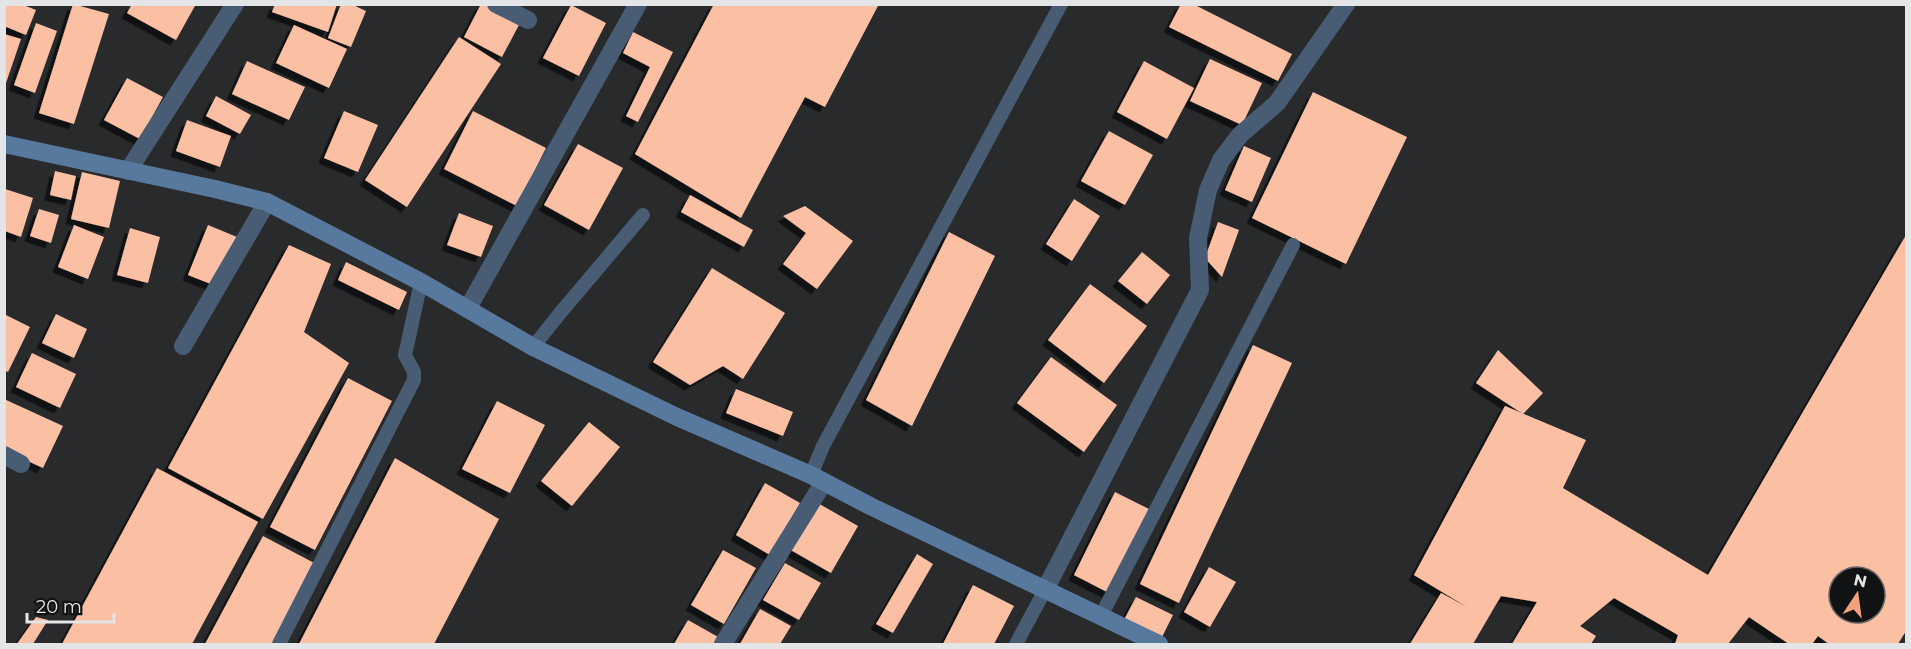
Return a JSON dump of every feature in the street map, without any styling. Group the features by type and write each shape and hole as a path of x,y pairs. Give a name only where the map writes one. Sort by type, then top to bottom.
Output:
{"main road":[{"path":"4,144 267,202 421,282 533,347 677,417 818,478 870,506 1101,616 1131,638 1159,645"}],"street":[{"path":"128,171 235,4"},
{"path":"496,4 528,20"},
{"path":"468,308 638,4"},
{"path":"1045,590 1200,290 1198,238 1208,190 1221,160 1240,135 1277,103 1346,4"},
{"path":"183,346 267,202"},
{"path":"4,455 21,464"},
{"path":"723,645 818,478"}],"lane":[{"path":"818,478 829,435 1061,4"},
{"path":"533,347 643,215"},
{"path":"1101,616 1293,245"},
{"path":"279,645 414,380 414,372 405,355 421,282"},
{"path":"1016,645 1045,590"}],"building":[{"path":"4,4 21,4 36,10 26,35 4,26"},
{"path":"73,4 109,14 74,124 39,113"},
{"path":"132,4 196,4 176,40 127,13"},
{"path":"275,4 337,4 328,32 272,12"},
{"path":"341,4 351,4 366,11 351,47 328,38"},
{"path":"481,4 520,23 502,57 464,37"},
{"path":"714,4 879,4 825,107 805,97 741,218 635,154"},
{"path":"1181,4 1193,4 1292,54 1278,81 1169,27"},
{"path":"571,5 606,23 579,76 543,58"},
{"path":"36,23 57,31 35,93 14,85"},
{"path":"294,25 347,49 329,88 276,63"},
{"path":"633,32 673,52 638,122 626,116 650,67 623,53"},
{"path":"4,34 21,39 5,86 4,86"},
{"path":"459,37 501,64 407,207 365,180"},
{"path":"1210,59 1262,83 1242,125 1190,101"},
{"path":"247,61 305,87 289,120 232,94"},
{"path":"1144,61 1194,88 1167,139 1117,112"},
{"path":"127,78 163,97 140,139 104,120"},
{"path":"1313,92 1407,137 1346,264 1252,218"},
{"path":"216,96 251,115 240,134 206,116"},
{"path":"344,111 378,125 358,172 324,158"},
{"path":"473,111 546,148 517,206 444,169"},
{"path":"187,120 231,136 220,167 176,151"},
{"path":"1109,131 1153,155 1125,205 1081,181"},
{"path":"578,144 623,168 589,230 544,205"},
{"path":"1244,146 1271,158 1252,202 1225,190"},
{"path":"55,171 76,176 71,200 50,195"},
{"path":"82,172 120,181 109,228 71,219"},
{"path":"5,189 33,198 21,237 5,231"},
{"path":"690,195 753,230 744,247 681,212"},
{"path":"1074,199 1100,216 1072,261 1046,244"},
{"path":"805,206 853,241 817,289 783,264 806,233 783,216"},
{"path":"39,209 59,215 51,243 30,236"},
{"path":"459,213 493,226 481,257 447,245"},
{"path":"1218,222 1239,230 1222,277 1205,258"},
{"path":"74,225 104,237 88,279 58,267"},
{"path":"208,225 237,237 216,286 188,275"},
{"path":"130,228 160,237 148,283 117,275"},
{"path":"949,232 995,256 912,426 866,400"},
{"path":"1906,235 1906,631 1898,644 1829,644 1818,636 1812,644 1789,644 1749,617 1728,644 1675,644 1678,635 1614,598 1580,626 1596,636 1591,644 1512,644 1537,602 1501,596 1473,644 1410,644 1441,593 1467,607 1414,575 1505,406 1586,440 1563,488 1708,575"},
{"path":"289,245 331,264 304,332 349,363 263,519 168,468"},
{"path":"1142,252 1170,275 1147,304 1118,281"},
{"path":"346,262 407,292 399,310 338,280"},
{"path":"712,268 785,313 743,379 723,366 690,385 653,362"},
{"path":"1090,284 1147,326 1104,383 1048,340"},
{"path":"4,314 30,327 8,372 4,370"},
{"path":"56,314 87,329 74,358 42,343"},
{"path":"1253,345 1292,363 1179,603 1140,584"},
{"path":"1498,350 1543,393 1523,414 1476,383"},
{"path":"32,353 76,374 60,408 16,387"},
{"path":"1051,357 1117,405 1084,452 1017,403"},
{"path":"348,378 392,401 315,550 270,527"},
{"path":"736,389 793,412 783,436 726,413"},
{"path":"4,399 63,426 43,468 4,450"},
{"path":"497,401 545,425 510,493 462,469"},
{"path":"589,422 620,447 572,506 541,481"},
{"path":"395,458 499,519 434,644 299,644"},
{"path":"157,468 258,522 192,644 62,644"},
{"path":"765,483 800,503 770,555 736,535"},
{"path":"1115,492 1151,510 1109,593 1074,575"},
{"path":"816,502 858,526 831,573 789,549"},
{"path":"263,536 318,565 276,644 205,644"},
{"path":"723,550 756,568 724,624 691,605"},
{"path":"917,554 933,564 893,633 876,624"},
{"path":"785,563 821,583 799,620 763,600"},
{"path":"1209,567 1236,582 1210,627 1184,612"},
{"path":"973,585 1014,606 994,644 943,644"},
{"path":"1136,597 1173,615 1161,639 1124,620"},
{"path":"760,609 791,626 780,644 740,644"},
{"path":"36,617 48,620 33,644 17,644"},
{"path":"688,620 720,638 717,644 674,644"}]}
